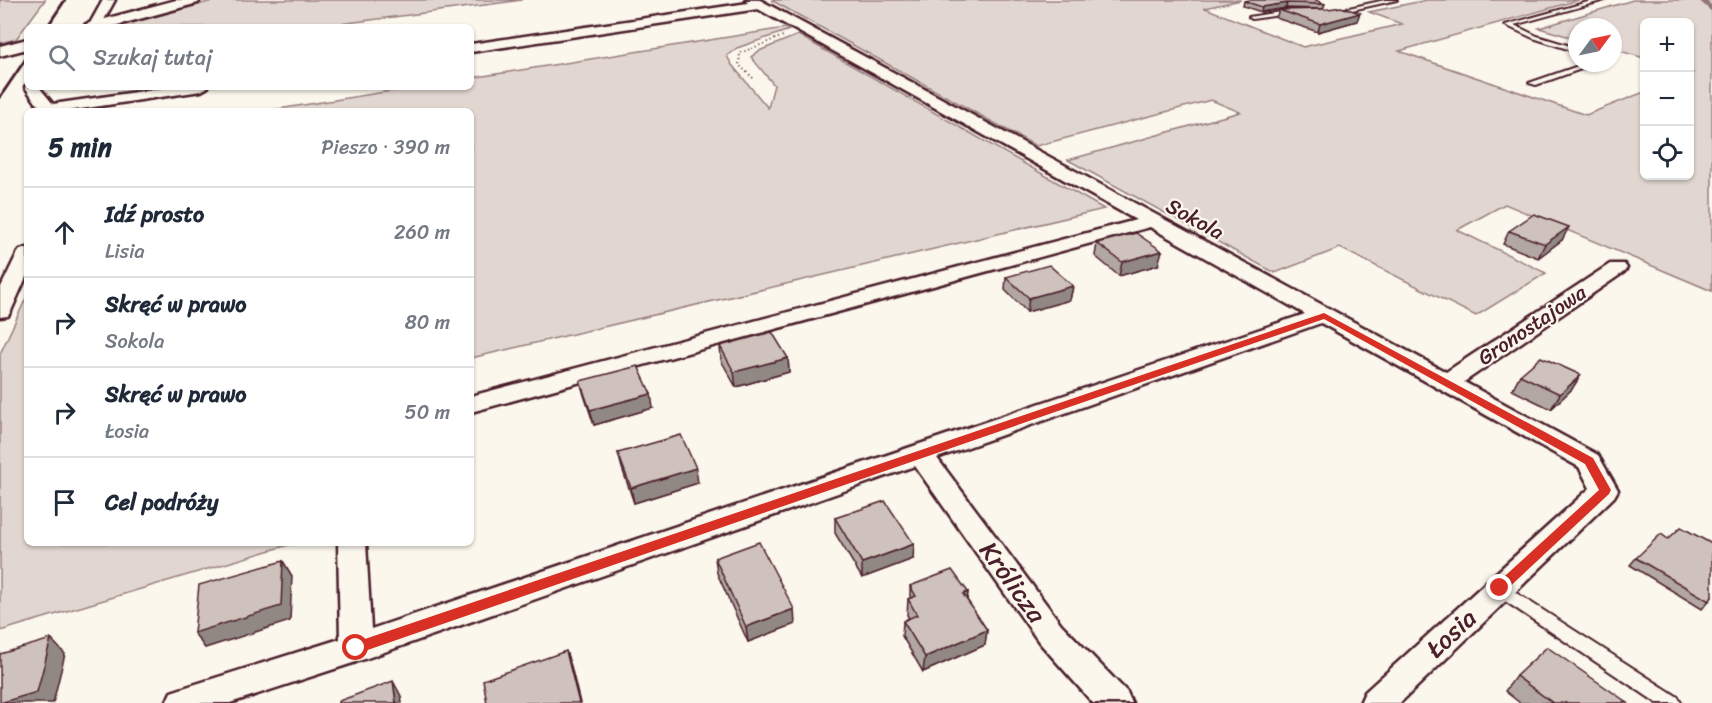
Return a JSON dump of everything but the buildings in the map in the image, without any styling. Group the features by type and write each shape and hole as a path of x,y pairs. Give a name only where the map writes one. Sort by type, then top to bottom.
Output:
{"street":[{"path":"95,24 109,0"},
{"path":"104,24 193,0"},
{"path":"474,48 755,3"},
{"name":"Sokola","path":"755,3 1589,461 1605,490"},
{"path":"0,51 24,45"},
{"path":"34,90 48,108"},
{"path":"63,108 181,90"},
{"path":"474,403 1152,220"},
{"path":"0,311 24,260"},
{"name":"Gronostajowa","path":"1448,382 1617,268"},
{"path":"183,703 356,648 1324,315"},
{"name":"Królicza","path":"920,454 1050,633 1115,703"},
{"name":"Łosia","path":"1377,703 1605,490"},
{"path":"352,546 356,648"}],"lane":[{"path":"1326,13 1394,0"},
{"path":"1568,47 1535,37 1509,25 1602,0"},
{"path":"1251,17 1296,12"},
{"path":"1533,83 1568,72"},
{"path":"1500,588 1672,703"}],"path":[{"path":"753,78 739,64 740,53 804,29"}],"shaded area":[{"path":"0,0 45,0 27,24 24,24 24,28 16,39 0,43"},
{"path":"216,0 522,0 340,24 128,24"},
{"path":"771,0 1241,0 1205,8 1303,47 1402,24 1369,12 1427,0 1579,0 1399,51 1586,115 1640,94 1640,180 1694,180 1694,18 1640,18 1640,57 1622,52 1622,18 1573,18 1633,0 1712,0 1712,291 1505,204 1457,230 1546,273 1476,316 1340,248 1275,273 1068,160 1240,112 1211,100 1036,146"},
{"path":"1568,19 1568,36 1539,28"},
{"path":"785,28 789,30 737,48 727,56 768,108 774,85 751,57 759,51 798,35 1104,209 474,357 474,108 285,108 397,90 474,90 474,78"},
{"path":"24,302 24,546 285,546 0,631 0,354"}],"waterway":[{"path":"1702,0 1712,9"}],"railway":[{"path":"49,24 65,0"},
{"path":"0,97 24,61"}],"route":[{"path":"356,648 1324,315 1589,461 1605,490 1500,588"}]}
